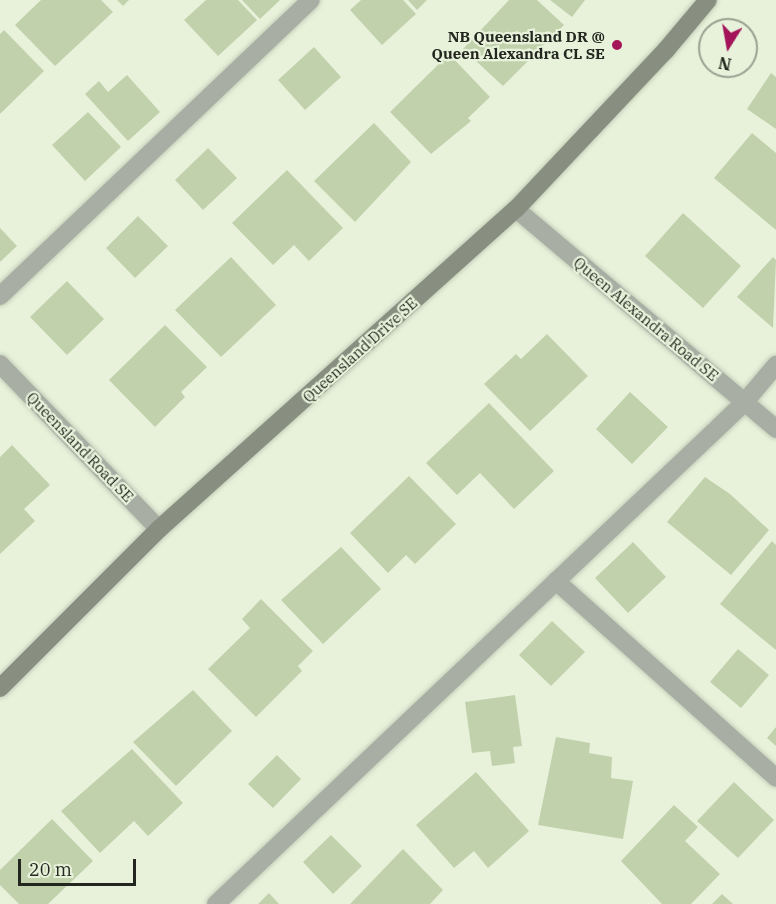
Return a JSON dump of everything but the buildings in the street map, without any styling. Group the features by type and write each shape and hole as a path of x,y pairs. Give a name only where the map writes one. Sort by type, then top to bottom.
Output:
{"street":[{"path":"0,296 311,0"},
{"name":"Queensland Drive SE","path":"0,688 159,529 516,210 666,50 708,0"},
{"name":"Queen Alexandra Road SE","path":"516,210 776,429"},
{"name":"Queensland Road SE","path":"0,364 159,529"},
{"path":"216,904 744,403 776,364"},
{"path":"556,581 776,778"}],"place":[{"name":"NB Queensland DR @ Queen Alexandra CL SE","path":"617,45"}]}
